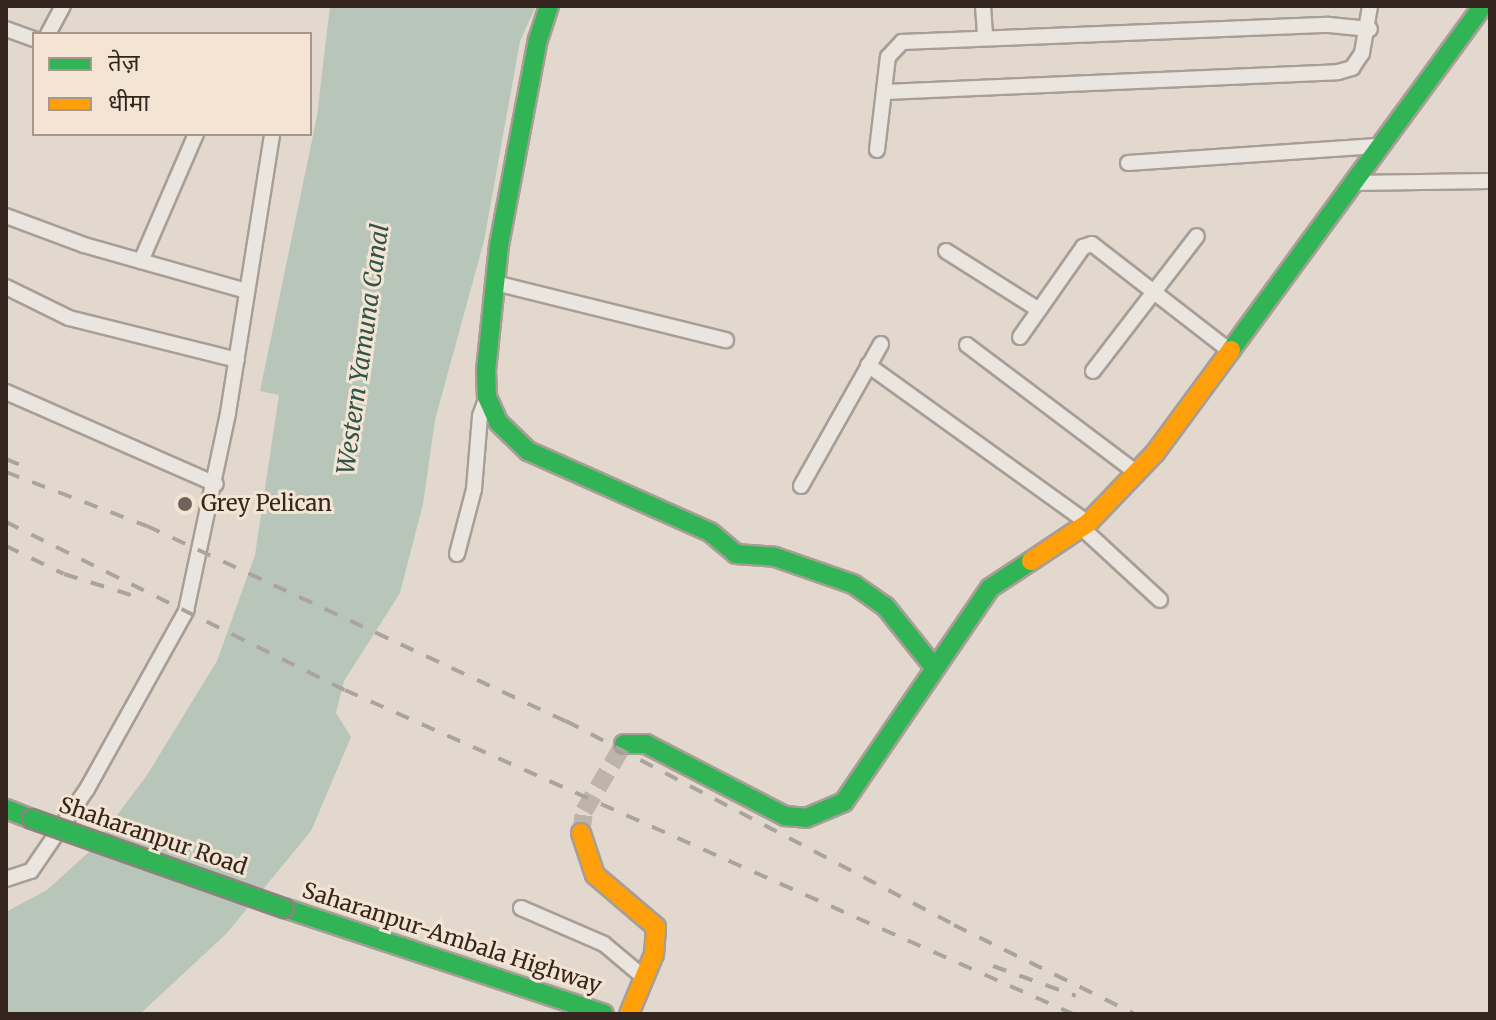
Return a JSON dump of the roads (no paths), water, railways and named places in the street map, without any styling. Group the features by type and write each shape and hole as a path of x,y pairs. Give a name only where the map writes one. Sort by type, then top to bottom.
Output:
{"street":[{"path":"49,32 63,6"},
{"path":"457,554 474,489 480,416 487,397 495,283 532,67 549,6"},
{"path":"983,6 985,37"},
{"path":"885,92 1338,72 1357,63 1370,29 1370,6"},
{"path":"624,744 646,744 785,816 806,818 844,802 933,666 997,580 1085,525 1137,473 1483,6"},
{"path":"877,150 888,57 898,44 985,37 1329,25 1370,29"},
{"path":"6,29 32,38"},
{"path":"141,261 195,136"},
{"path":"6,879 31,871 93,780 111,738 186,611 216,484 272,136"},
{"path":"1128,163 1380,146"},
{"path":"1353,183 1490,181"},
{"path":"6,216 141,261 247,291"},
{"path":"1093,371 1197,236"},
{"path":"1020,337 1090,244 1156,290 1230,351"},
{"path":"946,251 1039,310"},
{"path":"495,283 726,340"},
{"path":"6,287 69,318 237,360"},
{"path":"801,486 881,344"},
{"path":"967,345 1137,473"},
{"path":"868,365 1085,525 1160,600"},
{"path":"6,392 216,484"},
{"path":"487,397 510,436 556,466 710,532 736,554 815,567 874,597 933,666"},
{"name":"Shaharanpur Road","path":"6,809 284,908"},
{"path":"581,833 595,875 656,927 654,954 641,975 629,1014"},
{"name":"Saharanpur-Ambala Highway","path":"284,908 574,1010 604,1014"},
{"path":"521,908 604,944 641,975"}],"water":[{"name":"Western Yamuna Canal","path":"330,6 536,6 520,41 484,241 435,420 423,504 400,593 344,681 336,713 351,737 311,831 227,933 140,1014 6,1014 6,912 47,890 91,850 147,775 217,661 255,555 279,395 260,391 317,116"}],"tunnel":[{"path":"581,833 584,811 624,744"}],"railway":[{"path":"6,459 32,470"},
{"path":"6,472 147,526 566,721 954,925 1135,1014"},
{"path":"6,522 345,690 1073,1014"},
{"path":"6,546 64,574 144,599"},
{"path":"993,966 1076,996"}],"place":[{"name":"Grey Pelican","path":"185,504"}]}
